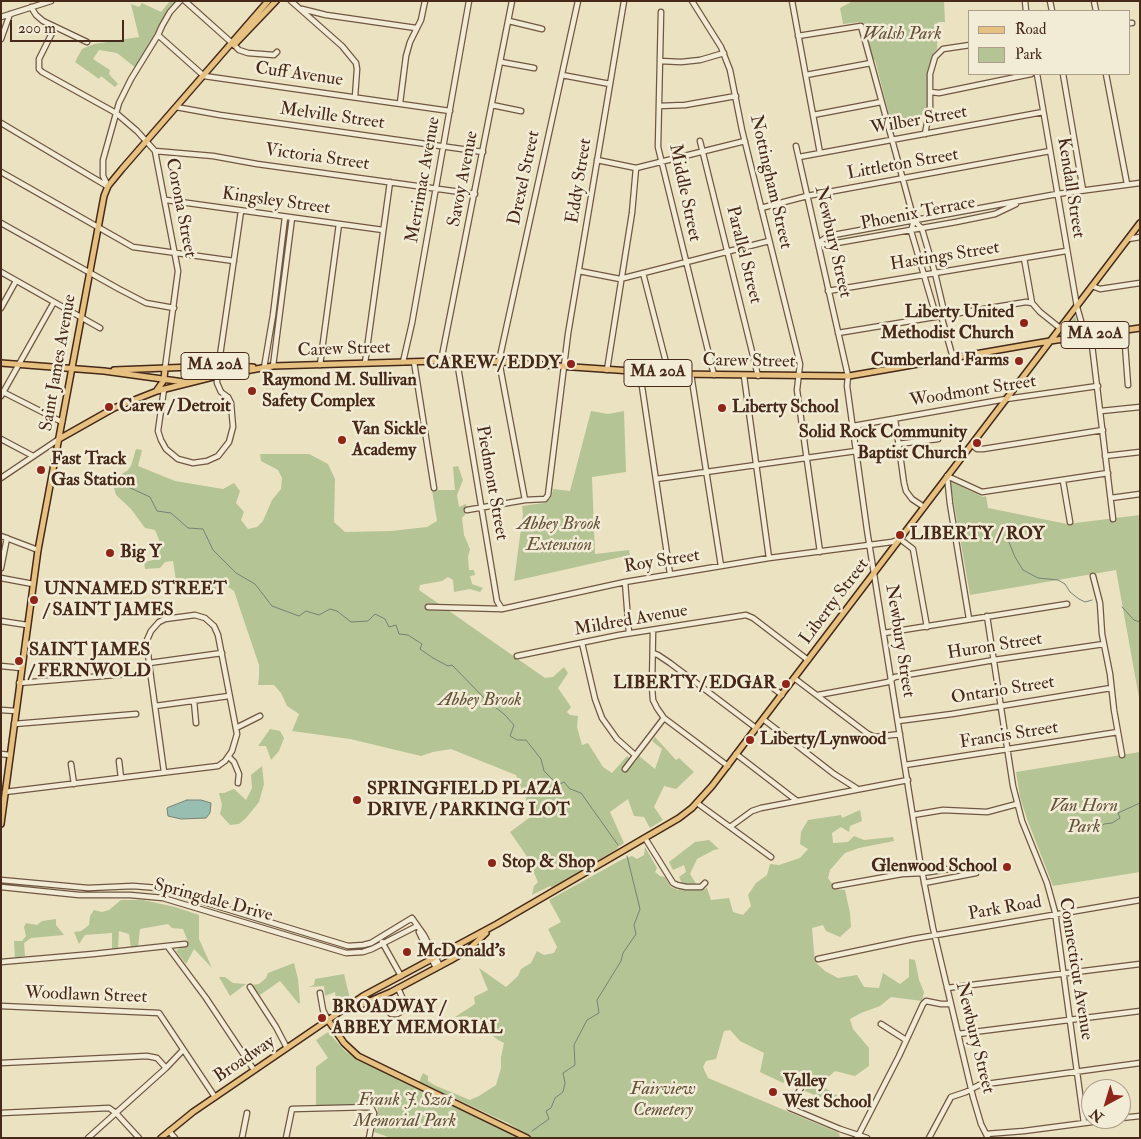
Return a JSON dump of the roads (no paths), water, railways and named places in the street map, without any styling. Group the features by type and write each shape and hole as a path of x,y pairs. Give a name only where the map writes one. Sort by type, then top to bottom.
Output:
{"main road":[{"name":"Saint James Avenue","path":"233,44 267,1"},
{"name":"Saint James Avenue","path":"1,824 38,550 102,203 108,186 147,140 214,64 276,1"},
{"name":"Liberty Street","path":"359,999 490,928 682,816 697,803 728,766 1140,223"},
{"name":"Carew Street","path":"59,439 114,408 157,391 187,382 273,366 500,361 640,373 848,376 1050,341 1140,328"},
{"name":"MA 20A","path":"1,363 104,371 187,382"},
{"name":"Carew Street","path":"165,368 219,366 264,368"},
{"path":"187,382 193,376 188,367"},
{"name":"MA 20A","path":"104,371 165,368"},
{"path":"157,391 164,380 165,368"},
{"name":"Liberty Street","path":"370,1001 468,950 490,928"},
{"name":"Broadway","path":"161,1138 215,1097 359,999"},
{"name":"Broadway","path":"347,1008 370,1001"},
{"path":"328,1020 344,1043 358,1056 528,1138"}],"street":[{"path":"1,17 51,1"},
{"path":"108,186 103,176 103,160 116,113 125,91 170,12 180,1"},
{"path":"185,1 240,50 248,53 274,55 277,52"},
{"path":"291,1 342,46 356,63 358,69 355,97"},
{"path":"400,103 406,56 410,42 421,20 425,1"},
{"name":"Merrimac Avenue","path":"403,362 469,1"},
{"name":"Savoy Avenue","path":"441,361 512,1"},
{"name":"Drexel Street","path":"500,361 578,1"},
{"name":"Eddy Street","path":"525,500 546,498 548,495 564,366 624,1"},
{"name":"Nottingham Street","path":"692,1 724,53 730,70 745,141 800,364 797,390 820,552"},
{"path":"792,1 820,153"},
{"path":"31,7 36,15 55,27 87,42"},
{"path":"300,9 326,15 416,28"},
{"name":"Middle Street","path":"661,12 658,147 714,375"},
{"path":"1,38 10,14"},
{"path":"509,21 542,29"},
{"path":"798,36 861,26 914,220 922,229 935,273 943,307 941,315"},
{"name":"Corona Street","path":"55,27 40,59 39,69 55,80 116,113 147,140 155,150 178,271 165,368"},
{"path":"158,35 204,76"},
{"path":"925,134 931,92 931,69 939,52 946,48 968,45"},
{"path":"660,61 681,62 700,60 724,53"},
{"path":"501,62 534,68"},
{"path":"806,75 871,63"},
{"path":"562,75 610,84"},
{"path":"931,92 939,93 1026,75"},
{"name":"Kendall Street","path":"1037,75 1076,306 1083,328 1092,345 1113,519"},
{"path":"1063,75 1083,190"},
{"path":"1106,75 1127,184"},
{"name":"Cuff Avenue","path":"204,76 450,111"},
{"path":"659,106 685,106 736,96"},
{"path":"813,115 881,102"},
{"path":"492,105 521,111"},
{"name":"Melville Street","path":"176,107 220,115 483,152"},
{"name":"Wilber Street","path":"799,157 1043,112"},
{"path":"1,123 108,186"},
{"name":"Parallel Street","path":"700,141 758,376"},
{"path":"597,160 636,168 745,141"},
{"name":"Newbury Street","path":"796,146 848,376 847,386 874,572 922,873 971,1088 987,1136"},
{"name":"Victoria Street","path":"155,150 213,156 475,194"},
{"name":"Littleton Street","path":"761,208 807,196 1050,151"},
{"path":"607,370 632,212 636,168"},
{"path":"1,172 133,248 234,261"},
{"path":"365,363 390,182"},
{"name":"Phoenix Terrace","path":"818,243 828,236 1057,194 1140,182"},
{"name":"Kingsley Street","path":"166,200 383,230"},
{"name":"Phoenix Terrace","path":"818,243 826,245 922,229 995,214 1024,200"},
{"path":"164,389 158,423 159,436 163,444 174,456 192,463 204,462 214,458 224,450 229,442 233,427 231,403 228,397 221,392 217,383 217,376 241,210"},
{"path":"968,210 970,219"},
{"path":"959,212 960,221"},
{"path":"264,368 273,315 285,217"},
{"path":"273,366 292,218"},
{"path":"914,220 911,231 934,308 941,315 953,358"},
{"path":"1,223 146,303 174,308"},
{"path":"320,365 339,224"},
{"path":"866,230 867,238"},
{"path":"859,231 860,239"},
{"path":"1128,239 1140,237"},
{"path":"579,271 621,279 769,241"},
{"name":"Hastings Street","path":"828,291 1066,251"},
{"path":"1024,258 1032,303 1060,328"},
{"path":"1,272 100,328"},
{"path":"643,273 669,374"},
{"path":"1,308 16,281"},
{"path":"1092,286 1100,289 1140,283"},
{"path":"54,302 2,394 62,422"},
{"path":"838,333 941,315 1026,302 1032,303"},
{"path":"1124,331 1128,384"},
{"name":"Piedmont Street","path":"457,361 497,601 502,609"},
{"path":"467,510 525,500 500,361"},
{"path":"414,362 434,488"},
{"path":"640,373 670,574"},
{"path":"691,374 721,566"},
{"path":"744,376 769,558"},
{"name":"Woodmont Street","path":"853,426 1006,399 1098,386"},
{"path":"1101,412 1140,407"},
{"path":"895,419 906,491 912,499 924,507"},
{"path":"972,445 982,449 1103,430"},
{"path":"1,439 33,456"},
{"name":"Carew Street","path":"1,478 59,439"},
{"path":"898,444 938,439"},
{"path":"656,479 856,451"},
{"path":"1106,456 1140,452"},
{"path":"947,476 982,492 1108,474"},
{"path":"947,476 969,619"},
{"path":"1063,481 1070,522"},
{"path":"1111,498 1140,494"},
{"path":"1,536 38,550"},
{"path":"1,568 7,538"},
{"path":"900,539 913,549 926,627"},
{"name":"Roy Street","path":"428,607 502,609 670,574 769,558 892,542 900,539"},
{"path":"1093,576 1100,603 1104,644 1122,755"},
{"path":"1,578 33,584"},
{"path":"625,582 629,633"},
{"path":"884,633 1066,604"},
{"path":"5,792 218,766 229,758 236,743 236,728 218,635 214,626 205,618 195,615 165,619 159,622 151,631 148,640 149,663 164,772"},
{"name":"Mildred Avenue","path":"517,656 629,633 750,616 808,660"},
{"name":"Connecticut Avenue","path":"987,616 1017,804 1047,883 1055,914 1081,1104"},
{"path":"1,621 27,625"},
{"path":"654,630 653,700 656,708 664,718 728,766"},
{"path":"582,643 595,699 602,718 616,739 635,755"},
{"name":"Huron Street","path":"818,695 878,684 896,677 1104,644"},
{"path":"149,663 222,653"},
{"path":"653,653 670,663 756,728"},
{"path":"1,666 21,668"},
{"path":"19,683 127,674"},
{"path":"794,678 868,734 875,737 900,734"},
{"path":"762,680 782,695"},
{"name":"Ontario Street","path":"898,721 1111,688"},
{"path":"155,706 229,696"},
{"path":"194,701 196,723"},
{"path":"1,710 16,711"},
{"path":"14,724 136,714"},
{"path":"236,728 260,716"},
{"path":"625,769 664,718"},
{"path":"763,719 845,782 857,789"},
{"name":"Francis Street","path":"905,765 1118,732"},
{"path":"1,754 10,755"},
{"path":"736,754 797,801"},
{"path":"229,758 234,762 238,774 238,783"},
{"path":"119,761 121,778"},
{"path":"71,764 74,784"},
{"path":"730,827 752,811 761,808 908,780"},
{"path":"697,803 770,857"},
{"path":"913,814 943,810 987,812 1017,804"},
{"path":"645,838 673,882 686,887 701,887 705,884"},
{"path":"835,886 902,874 974,865 976,873 924,883"},
{"name":"Springdale Drive","path":"1,880 88,888 133,886 150,888 187,896 348,946 363,946 412,918 417,926 363,952 346,954 184,904 148,896 79,895 1,887"},
{"path":"184,904 187,896"},
{"name":"Park Road","path":"818,959 1055,914 1140,900"},
{"path":"417,926 424,935 438,967"},
{"path":"380,938 401,976"},
{"path":"1,962 185,944"},
{"path":"168,947 186,970 254,1070"},
{"path":"947,988 1140,964"},
{"path":"250,987 288,1048"},
{"path":"380,997 391,1014 397,1014 406,1007 398,988"},
{"path":"320,993 323,1010 328,1020"},
{"path":"858,1136 923,1004 926,1001 951,1004"},
{"name":"Woodlawn Street","path":"1,1006 159,1013 215,1097"},
{"path":"958,1034 1140,1011"},
{"path":"881,1024 906,1040"},
{"path":"88,1138 166,1068 183,1050"},
{"path":"1,1063 147,1056 156,1058 166,1068"},
{"path":"929,1138 951,1097 966,1092 979,1084 1140,1063"},
{"path":"802,1086 790,1108 840,1130 867,1138"},
{"path":"286,1138 292,1109 368,1107 373,1109 374,1113 369,1138"},
{"path":"1,1112 109,1108 139,1138"},
{"path":"242,1138 247,1112"},
{"path":"987,1136 1081,1123"},
{"path":"168,1131 175,1138"}],"water":[{"path":"187,800 201,800 211,803 210,813 206,818 181,819 168,816 167,808"}],"waterway":[{"name":"Abbey Brook","path":"126,486 150,497 157,511 171,513 188,528 203,529 213,550 236,573 255,584 272,606 299,616 306,611 319,615 330,609 337,611 351,622 368,621 375,614 385,619 389,627 396,625 399,634 408,635 422,644 420,649 433,658 448,666 452,665 486,700 504,714 514,725 510,736 517,740 526,740 541,759 544,771 558,785 564,782 570,789 581,793 618,845"},
{"path":"1006,535 1015,557 1023,570 1038,578 1058,580 1065,584 1070,592 1079,599 1085,602 1092,600"},
{"path":"1122,607 1134,620 1140,622"},
{"path":"1085,831 1095,832 1104,824 1112,823 1120,818 1118,813 1140,803"},
{"name":"Abbey Brook","path":"532,1131 549,1119 546,1111 551,1108 555,1098 563,1092 565,1083 563,1073 575,1065 574,1045 587,1020 599,1013 597,1000 621,961 623,953 636,934 634,925 640,909 627,856"}],"place":[{"name":"Liberty United Methodist Church","path":"1024,323"},
{"name":"Cumberland Farms","path":"1019,361"},
{"name":"CAREW / EDDY","path":"571,364"},
{"name":"Raymond M. Sullivan Safety Complex","path":"252,391"},
{"name":"Carew / Detroit","path":"109,407"},
{"name":"Liberty School","path":"722,408"},
{"name":"Van Sickle Academy","path":"342,440"},
{"name":"Solid Rock Community Baptist Church","path":"977,443"},
{"name":"Fast Track Gas Station","path":"41,470"},
{"name":"LIBERTY / ROY","path":"900,535"},
{"name":"Big Y","path":"110,553"},
{"name":"UNNAMED STREET / SAINT JAMES","path":"34,600"},
{"name":"SAINT JAMES / FERNWOLD","path":"19,661"},
{"name":"LIBERTY / EDGAR","path":"786,684"},
{"name":"Liberty/Lynwood","path":"750,740"},
{"name":"SPRINGFIELD PLAZA DRIVE / PARKING LOT","path":"357,800"},
{"name":"Stop & Shop","path":"492,863"},
{"name":"Glenwood School","path":"1007,867"},
{"name":"McDonald's","path":"407,952"},
{"name":"BROADWAY / ABBEY MEMORIAL","path":"322,1018"},
{"name":"Valley West School","path":"773,1092"}],"park label":[{"name":"Walsh Park","path":"902,35"},
{"name":"Abbey Brook Extension","path":"559,535"},
{"name":"Van Horn Park","path":"1084,818"},
{"name":"Fairview Cemetery","path":"663,1100"},
{"name":"Frank J. Szot Memorial Park","path":"405,1111"}]}
